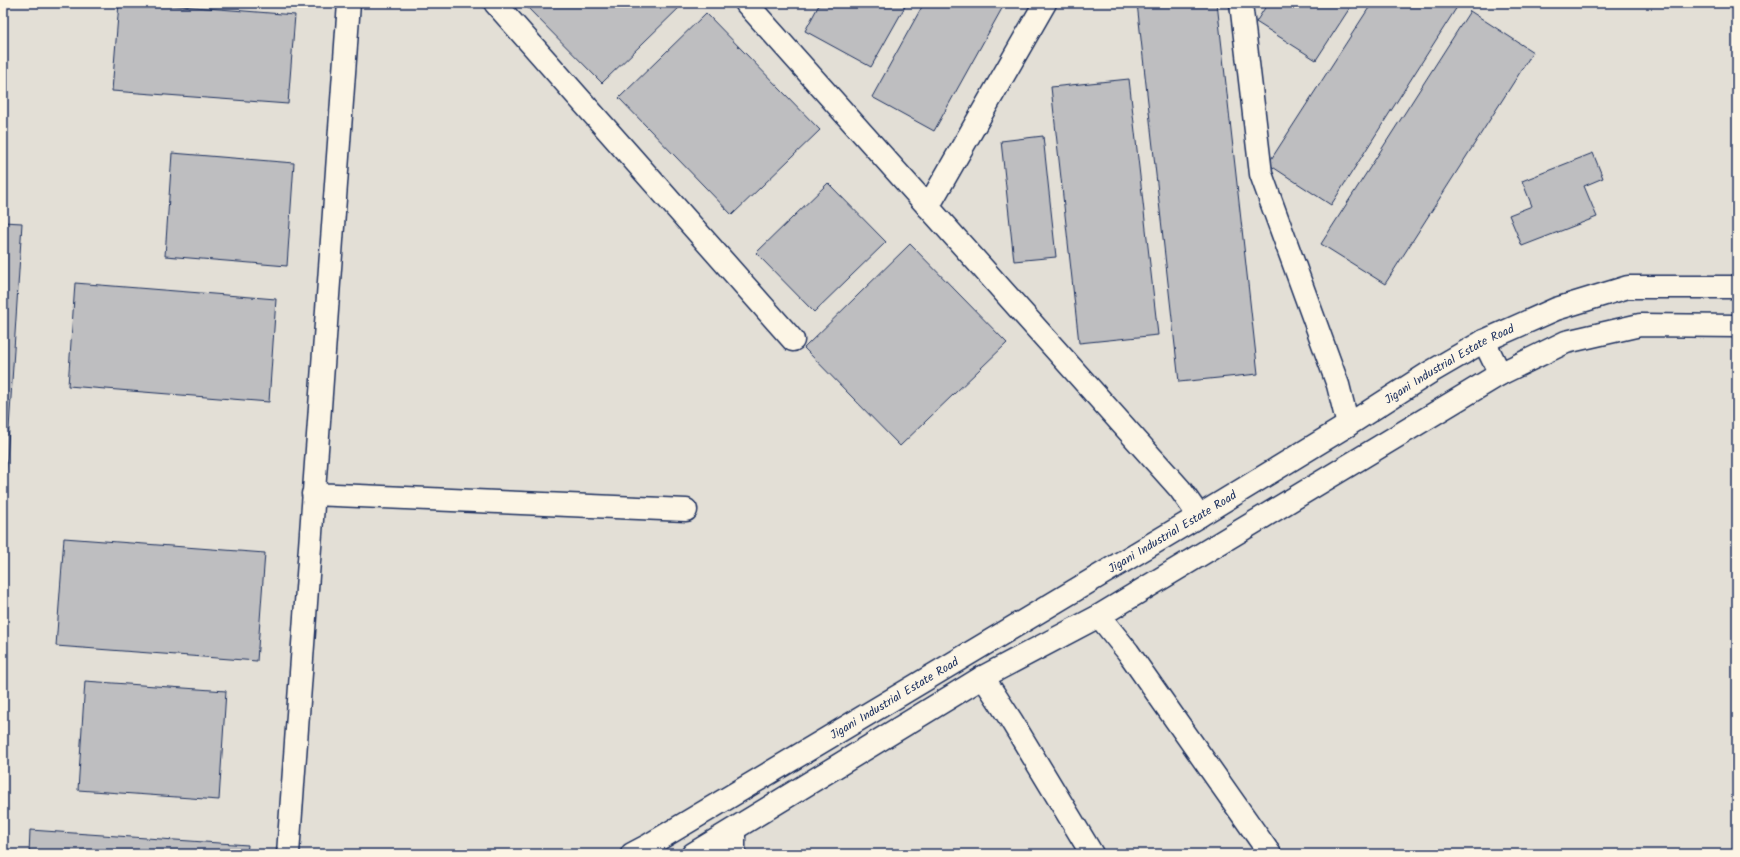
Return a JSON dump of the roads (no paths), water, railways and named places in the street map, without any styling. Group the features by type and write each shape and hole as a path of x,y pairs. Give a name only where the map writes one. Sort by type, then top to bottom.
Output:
{"main road":[{"path":"288,854 349,3"},
{"path":"495,3 793,340"},
{"path":"746,3 1180,489 1198,516"},
{"path":"928,206 1045,3"},
{"path":"1241,3 1262,174 1338,385 1348,425"},
{"name":"Jigani Industrial Estate Road","path":"632,854 1198,516 1484,340 1556,309 1628,287 1737,287"},
{"path":"694,854 983,677 1100,616 1500,374 1566,342 1640,324 1737,326"},
{"path":"1484,340 1500,374"},
{"path":"313,494 686,510"},
{"path":"1100,616 1128,652 1270,854"},
{"path":"983,677 1012,720 1092,854"},
{"path":"734,830 734,854"}]}
